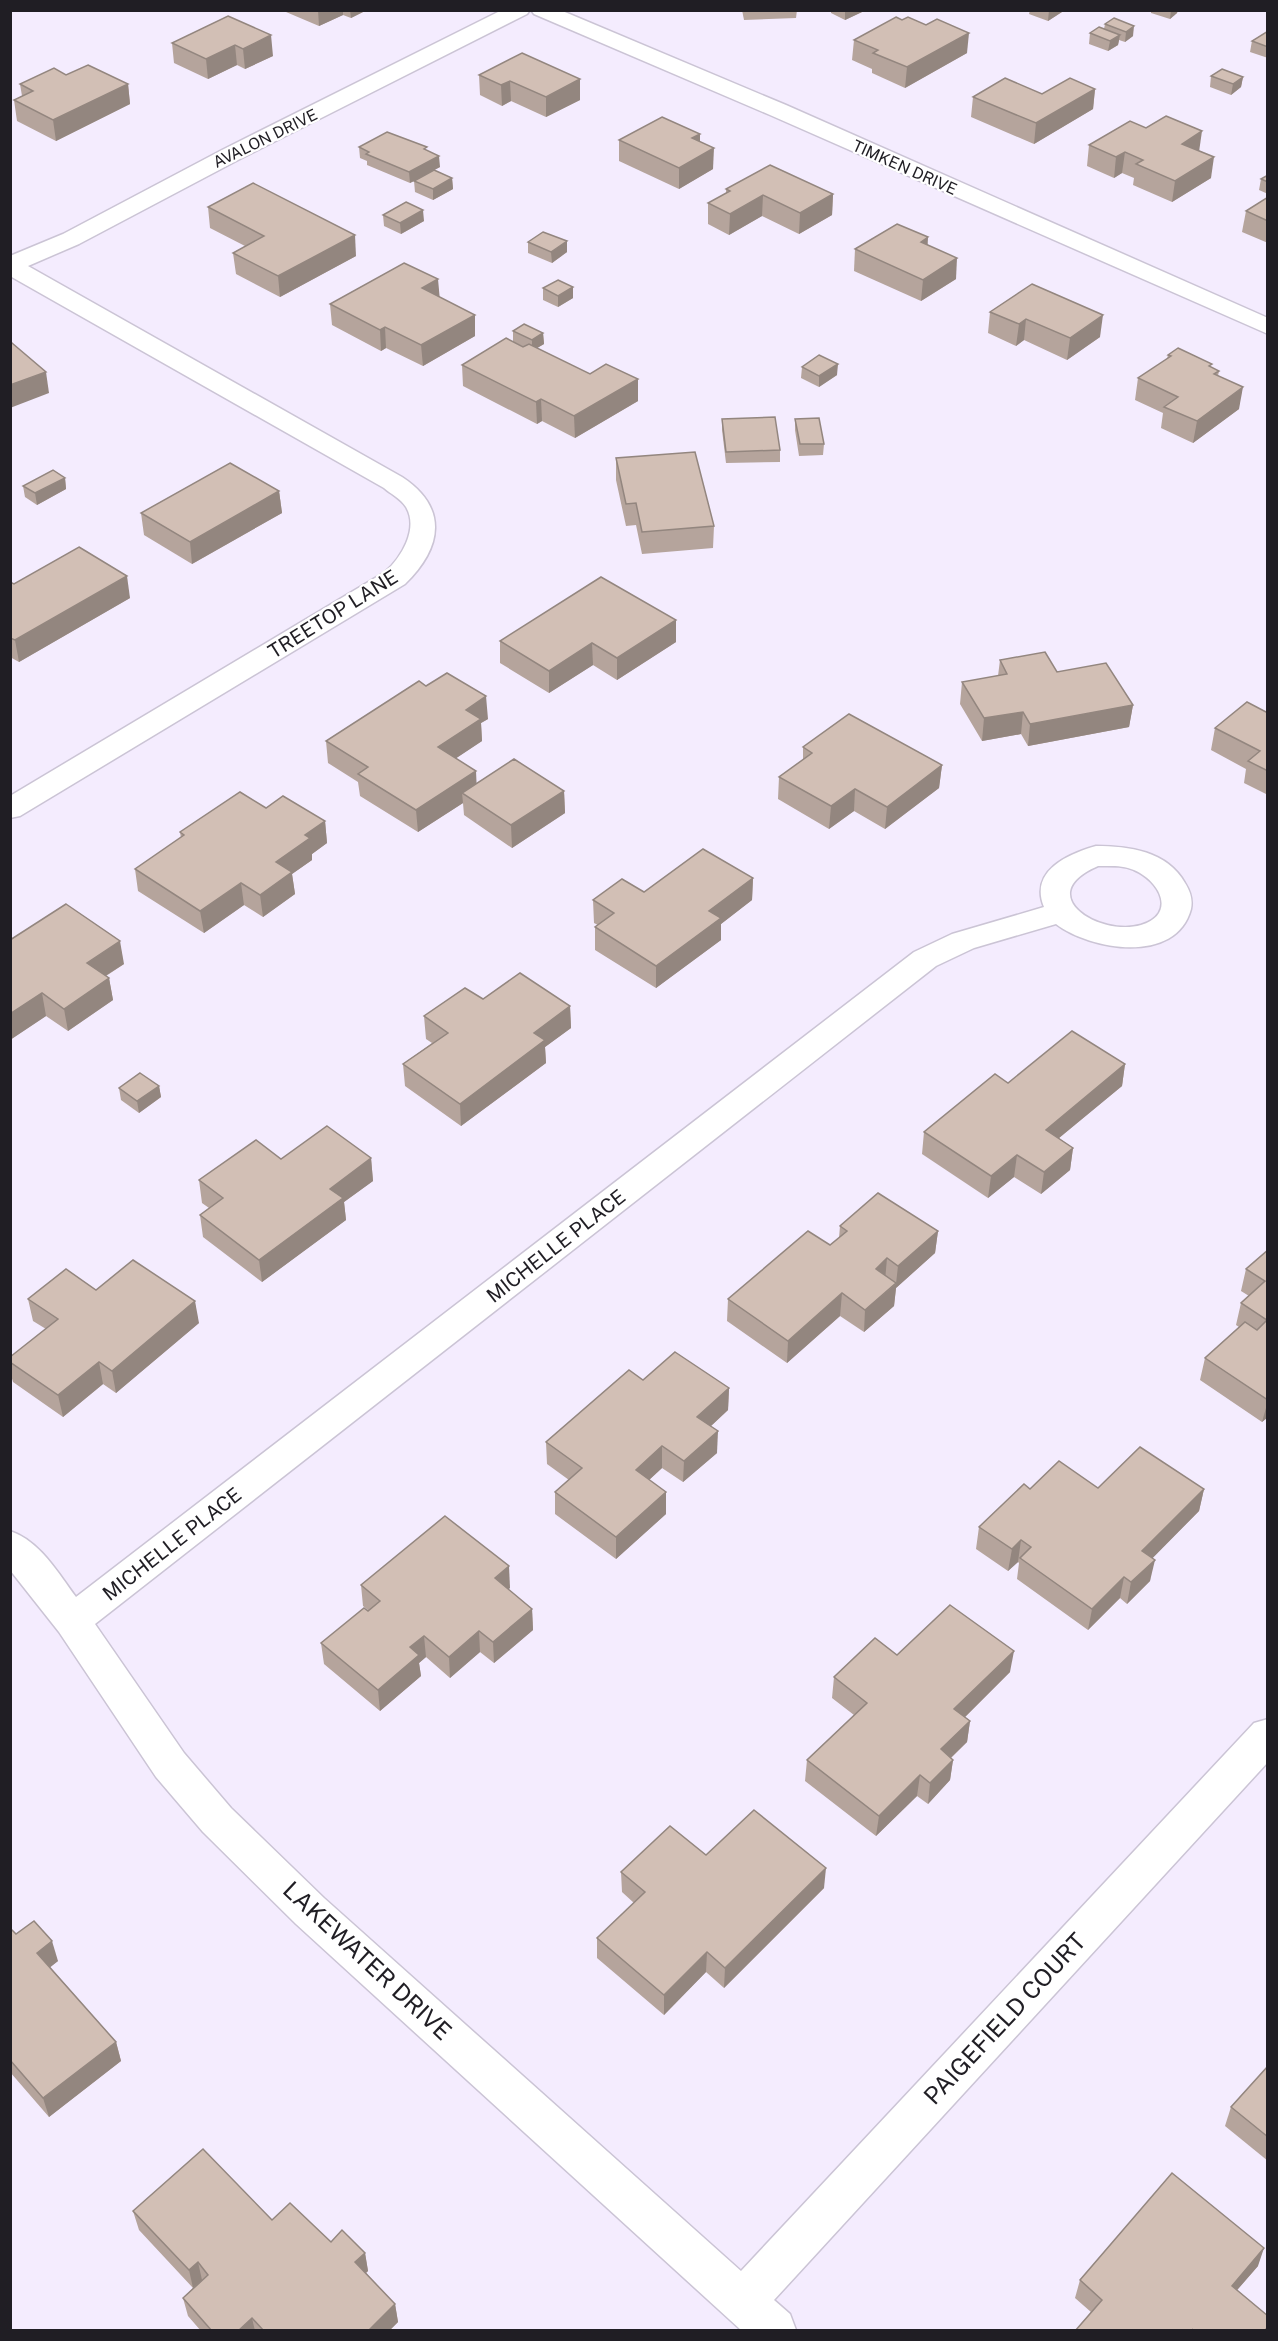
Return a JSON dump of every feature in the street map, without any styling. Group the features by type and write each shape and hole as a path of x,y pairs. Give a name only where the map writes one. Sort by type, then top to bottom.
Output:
{"street":[{"name":"AVALON DRIVE","path":"10,266 71,239 230,155 520,10"},
{"name":"TIMKEN DRIVE","path":"541,10 778,110 1268,327"},
{"name":"TREETOP LANE","path":"10,266 373,471 410,495 419,505 424,520 415,559 395,578 10,809"},
{"name":"MICHELLE PLACE","path":"72,1622 925,959 963,941 1061,912"},
{"name":"LAKEWATER DRIVE","path":"10,1546 32,1567 170,1765 217,1820 310,1911 774,2331"},
{"name":"PAIGEFIELD COURT","path":"742,2302 1268,1735"}],"building":[{"path":"228,16 271,35 243,49 235,45 206,59 172,43"},
{"path":"896,17 902,20 908,17 926,25 937,19 969,33 907,67 873,53 878,50 854,40"},
{"path":"1114,18 1134,26 1126,32 1105,24"},
{"path":"1099,27 1120,35 1110,41 1090,33"},
{"path":"1268,31 1268,47 1252,41"},
{"path":"522,53 580,79 546,97 510,81 501,85 479,75"},
{"path":"88,65 128,84 53,120 14,100 33,91 20,84 54,68 66,75"},
{"path":"1222,69 1243,77 1233,84 1211,76"},
{"path":"1005,78 1042,94 1070,78 1095,89 1036,123 973,97"},
{"path":"1166,116 1202,131 1182,144 1214,157 1175,181 1136,164 1143,160 1125,152 1116,157 1089,145 1130,121 1146,128"},
{"path":"662,117 700,134 692,138 714,148 679,168 619,140"},
{"path":"387,132 427,147 424,149 439,156 409,172 366,154 369,152 359,147"},
{"path":"770,165 833,194 800,213 763,195 730,214 708,203 730,191 726,189"},
{"path":"434,170 452,178 433,189 414,181"},
{"path":"1268,175 1268,182 1261,179"},
{"path":"253,183 355,235 278,276 233,253 264,236 208,207"},
{"path":"1268,197 1268,221 1246,211"},
{"path":"406,202 423,210 400,223 383,215"},
{"path":"897,224 928,237 921,242 957,258 923,280 855,249"},
{"path":"543,232 567,241 551,252 528,242"},
{"path":"404,263 438,279 422,288 475,315 421,345 385,327 380,330 330,304"},
{"path":"558,280 573,287 558,296 543,288"},
{"path":"1032,284 1103,315 1070,338 1026,319 1019,324 990,312"},
{"path":"524,324 543,333 532,340 513,331"},
{"path":"506,338 523,347 529,344 590,374 606,364 638,379 574,416 541,399 536,402 462,365"},
{"path":"12,343 46,372 10,385 10,344"},
{"path":"1178,348 1212,364 1209,366 1219,371 1214,374 1243,387 1197,421 1164,407 1178,397 1138,378 1171,356 1168,355"},
{"path":"819,355 838,364 819,376 802,367"},
{"path":"775,417 780,450 726,452 722,419"},
{"path":"819,418 824,444 800,444 795,419"},
{"path":"695,452 714,526 642,532 636,503 626,504 616,458"},
{"path":"230,463 279,491 190,542 141,513"},
{"path":"53,470 65,478 35,493 23,486"},
{"path":"79,547 127,576 15,640 10,638 10,582 14,584"},
{"path":"601,577 676,620 617,658 592,643 549,671 500,641"},
{"path":"1045,652 1057,672 1106,663 1133,705 1030,724 1023,712 984,718 962,682 1007,674 1000,660"},
{"path":"447,673 486,696 466,710 481,719 438,747 476,771 416,810 358,774 368,767 326,741 419,681 426,686"},
{"path":"1247,702 1268,713 1268,771 1248,761 1260,751 1215,728"},
{"path":"849,714 942,765 887,807 855,789 831,806 779,777 812,753 803,747"},
{"path":"514,759 564,791 511,825 462,793"},
{"path":"240,792 266,808 283,796 325,821 305,835 310,838 276,862 292,872 260,895 241,883 200,911 135,869 184,835 180,832"},
{"path":"703,849 753,878 709,911 721,918 656,966 595,927 614,913 593,900 622,879 644,892"},
{"path":"66,904 120,941 87,963 109,978 64,1009 42,993 10,1014 10,940"},
{"path":"520,973 570,1006 534,1033 545,1040 460,1104 403,1064 448,1033 424,1016 465,988 483,999"},
{"path":"1072,1031 1125,1064 1046,1130 1073,1148 1044,1172 1017,1155 991,1176 924,1132 995,1074 1008,1083"},
{"path":"140,1073 159,1086 137,1101 119,1088"},
{"path":"327,1126 371,1158 330,1189 343,1198 259,1260 200,1215 223,1198 199,1180 256,1140 281,1159"},
{"path":"878,1193 938,1231 898,1266 887,1258 876,1269 896,1283 865,1310 842,1293 788,1341 728,1299 808,1231 830,1245 847,1231 840,1226"},
{"path":"1268,1250 1268,1400 1205,1358 1245,1322 1257,1330 1267,1320 1241,1303 1265,1281 1246,1269"},
{"path":"133,1260 195,1301 112,1371 99,1362 58,1395 10,1362 10,1357 58,1319 28,1299 66,1269 96,1290"},
{"path":"675,1352 729,1388 697,1417 718,1431 684,1461 662,1446 636,1470 666,1492 616,1537 555,1492 582,1468 546,1442 629,1370 643,1380"},
{"path":"1140,1447 1204,1489 1142,1551 1155,1560 1131,1582 1124,1577 1092,1609 1020,1558 1031,1547 1021,1540 1012,1549 979,1527 1024,1484 1030,1489 1059,1461 1098,1488"},
{"path":"445,1516 509,1566 495,1578 532,1609 493,1642 479,1631 449,1657 424,1636 410,1647 419,1655 378,1690 321,1643 364,1608 368,1611 380,1601 361,1585"},
{"path":"950,1605 1014,1651 954,1709 970,1721 941,1749 953,1760 930,1783 920,1775 879,1816 807,1760 867,1703 834,1677 875,1638 897,1655"},
{"path":"754,1810 826,1868 725,1968 707,1952 664,1995 597,1938 645,1892 621,1872 670,1826 706,1855"},
{"path":"34,1921 52,1941 37,1953 116,2042 43,2098 10,2060 10,1928 16,1934"},
{"path":"1268,2066 1268,2137 1231,2107"},
{"path":"203,2149 272,2220 290,2203 331,2242 342,2230 365,2253 355,2262 395,2304 368,2331 264,2331 252,2318 238,2331 212,2331 183,2298 208,2275 198,2262 189,2270 133,2211"},
{"path":"1172,2173 1264,2248 1232,2286 1268,2316 1268,2327 1264,2331 1075,2331 1102,2300 1080,2280"}]}
